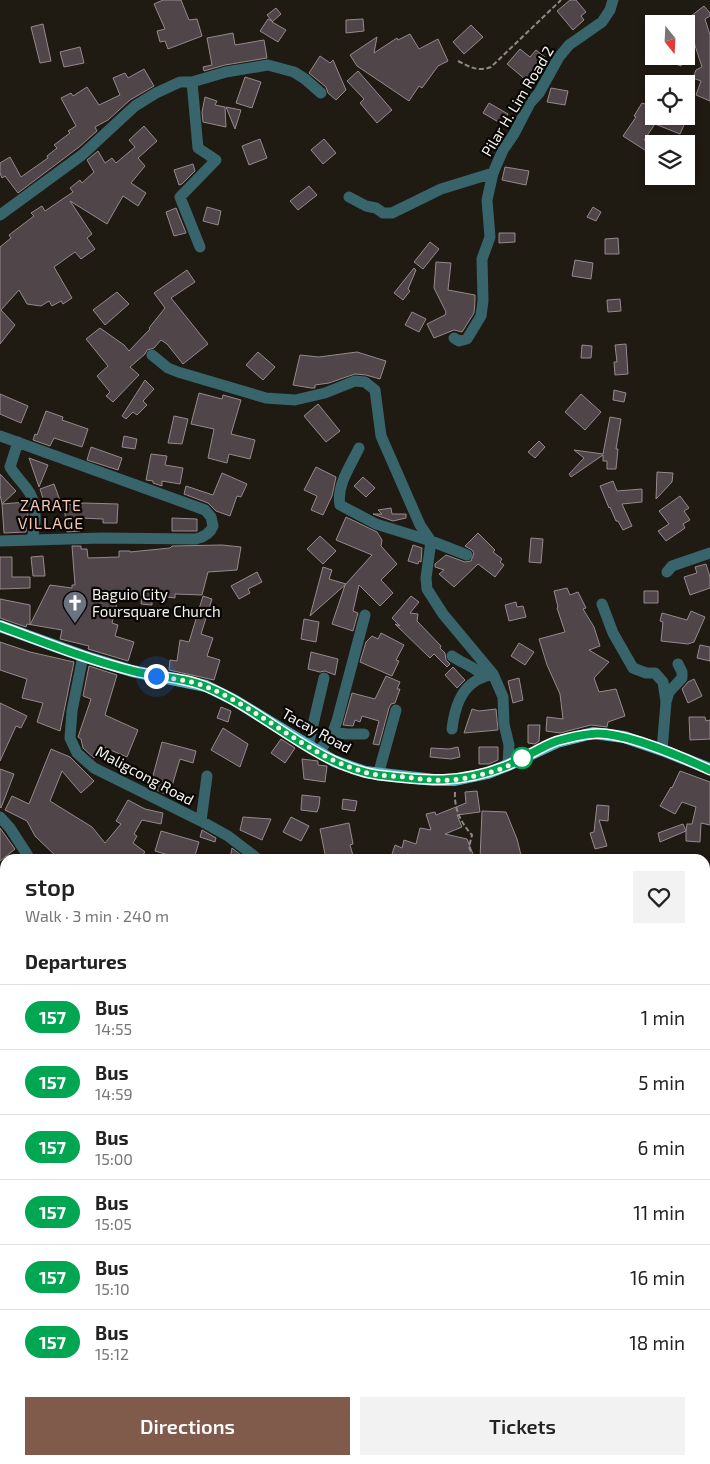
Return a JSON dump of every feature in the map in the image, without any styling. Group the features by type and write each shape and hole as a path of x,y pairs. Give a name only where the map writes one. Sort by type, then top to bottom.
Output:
{"main road":[{"name":"Tacay Road","path":"0,626 83,656 132,671 206,686 234,700 334,761 365,772 434,780 455,780 488,773 557,742 592,734 624,737 710,770"}],"street":[{"name":"Pilar H. Lim Road 2","path":"454,338 459,341 467,339 481,316 483,301 482,259 490,237 486,200 493,173 503,150 559,57 569,45 602,22 610,10 613,0"},
{"path":"0,215 82,155 135,106 156,93 180,82 192,82 226,72 268,65 294,72 321,93"},
{"path":"192,82 198,148 216,160 180,197 200,247"},
{"path":"349,197 384,213 392,213 441,189 493,173"},
{"path":"152,356 168,368 178,372 266,398 295,400 324,393 355,381 365,382 375,390 381,436 420,525 431,541 426,578 427,589 503,698 504,724 509,745 508,765"},
{"path":"0,436 205,510 214,526 210,532 196,538 156,537 0,541"},
{"path":"18,442 10,467 32,497 35,517 32,539"},
{"path":"359,448 341,489 340,505 376,524 431,541 467,555"},
{"path":"667,572 672,566 710,554"},
{"path":"602,604 614,633 633,668 646,673 655,673 663,682 666,702"},
{"path":"313,749 333,732 337,722 365,616"},
{"name":"Maligcong Road","path":"83,656 72,711 70,738 77,753 94,768 202,821 228,836 251,854"},
{"path":"452,656 462,664 489,676"},
{"path":"662,750 666,702 669,692 682,678 682,672 678,664"},
{"path":"452,729 454,713 464,692 474,682 489,676"},
{"path":"313,749 324,678"},
{"path":"378,774 396,710"},
{"path":"333,732 364,734"},
{"path":"202,821 207,776"},
{"path":"0,817 10,828 27,854"}],"path":[{"path":"458,61 476,70 484,70 491,67 561,0"},
{"path":"455,790 454,804 465,828 472,836 469,847 472,854"}],"building":[{"path":"163,0 181,0 189,20 197,19 202,36 168,49 165,41 160,42 157,31 165,29 154,4"},
{"path":"570,0 576,0 586,12 581,16 584,20 573,30 557,11"},
{"path":"704,6 710,13 710,16 705,19 710,35 710,101 696,95 701,81 695,79 694,75 696,70 702,67 695,46 695,15 692,15"},
{"path":"276,8 281,14 272,22 286,30 278,42 260,31 268,19 272,21 267,15"},
{"path":"363,19 364,31 346,33 346,20"},
{"path":"43,24 51,61 40,63 31,27"},
{"path":"471,25 483,37 464,54 453,42"},
{"path":"233,33 235,45 264,40 267,58 225,65 204,71 203,67 212,65 207,38"},
{"path":"410,34 419,49 438,39 448,61 438,66 422,88 419,86 409,101 357,66 350,55 377,37 374,53 397,38 398,40"},
{"path":"80,47 84,63 64,67 60,52"},
{"path":"520,49 530,57 536,50 545,57 526,80 507,64"},
{"path":"320,56 330,63 333,60 346,90 336,100 328,93 326,87 309,73"},
{"path":"144,69 154,86 130,100 108,120 95,127 97,131 79,147 18,193 5,176 2,178 0,163 10,157 21,177 48,158 47,156 57,148 54,145 76,126 61,98 71,93 73,96 87,87 99,105 120,95 113,78 125,73 128,78"},
{"path":"358,71 392,110 377,123 360,103 364,99 347,81"},
{"path":"245,77 261,82 252,108 236,103"},
{"path":"551,88 568,91 565,105 547,102"},
{"path":"205,97 217,101 215,105 225,107 226,127 203,122 202,112"},
{"path":"489,103 508,114 502,124 483,113"},
{"path":"642,103 645,104 645,125 654,125 647,135 645,135 645,150 623,136 636,117 634,116"},
{"path":"226,107 241,110 235,129"},
{"path":"658,125 684,125 680,134"},
{"path":"144,126 157,141 138,158 145,166 131,183 146,193 138,206 123,196 107,224 70,201 92,234 87,238 95,249 81,259 75,252 54,267 72,298 63,304 61,301 52,306 49,301 41,306 27,304 19,290 1,310 15,325 0,344 0,247 11,238 9,235 34,216 31,213 42,206 45,211 73,192 70,188 80,180 82,183 94,172 87,160 98,151 105,163 112,158 116,163 135,147 129,140"},
{"path":"260,139 267,158 249,165 242,146"},
{"path":"324,139 336,153 323,164 311,150"},
{"path":"193,164 195,171 179,185 174,170"},
{"path":"505,167 529,171 526,185 502,180"},
{"path":"309,186 317,195 298,210 290,201"},
{"path":"207,207 221,211 218,225 203,221"},
{"path":"593,207 601,212 596,221 587,217"},
{"path":"176,208 186,233 174,236 166,212"},
{"path":"499,233 515,233 515,242 499,243"},
{"path":"618,238 619,254 605,254 605,239"},
{"path":"430,242 439,249 423,269 414,262"},
{"path":"575,260 593,263 591,279 572,276"},
{"path":"436,262 451,263 448,290 475,295 475,301 474,313 462,332 454,330 434,338 427,324 445,315 446,312 434,288"},
{"path":"414,268 416,270 408,289 410,291 403,300 394,293"},
{"path":"187,270 195,282 171,298 208,344 183,364 167,344 161,340 154,348 147,350 130,367 139,375 113,402 106,396 110,392 97,376 108,366 86,339 100,328 124,345 129,351 150,329 165,308 154,293"},
{"path":"117,292 129,304 105,325 93,310"},
{"path":"620,299 621,311 608,312 607,300"},
{"path":"412,312 426,319 419,332 405,325"},
{"path":"626,344 628,374 615,375 614,362 617,362 615,345"},
{"path":"582,345 592,346 591,358 581,358"},
{"path":"258,352 275,367 263,380 246,365"},
{"path":"357,352 386,361 380,379 355,374 329,383 315,385 315,388 293,385 300,355 319,357"},
{"path":"145,380 154,389 143,401 147,405 137,415 133,412 126,419 122,416"},
{"path":"614,390 626,393 624,402 613,400"},
{"path":"199,393 222,399 223,395 241,400 231,434 255,440 250,459 229,454 227,463 208,458 214,429 191,424"},
{"path":"0,394 28,406 21,423 0,414"},
{"path":"581,394 601,412 585,430 565,412"},
{"path":"318,404 340,431 326,442 304,416"},
{"path":"46,411 63,417 62,420 88,429 82,447 54,438 50,446 33,440 35,434 37,435"},
{"path":"174,416 188,419 182,444 168,443"},
{"path":"610,417 621,419 616,449 618,449 616,469 607,469 607,461 603,461 603,455 571,477 569,474 584,458 574,450 603,454"},
{"path":"124,436 137,439 135,449 122,447"},
{"path":"539,441 545,447 535,458 528,452"},
{"path":"91,447 122,458 118,470 87,460"},
{"path":"151,454 167,456 165,465 183,468 180,484 162,481 162,486 153,483 153,481 146,480"},
{"path":"29,458 48,465 39,487"},
{"path":"316,467 336,477 332,496 323,515 311,510 317,496 304,490"},
{"path":"657,472 673,473 672,482 656,499"},
{"path":"222,473 247,484 241,497 237,496 230,516 216,511 208,503 184,494 186,486 213,495"},
{"path":"0,474 16,491 2,504 0,495"},
{"path":"363,477 375,488 366,497 354,486"},
{"path":"613,481 617,491 642,489 642,502 622,504 632,526 623,530 609,508 600,486"},
{"path":"54,484 61,503 46,508 40,489"},
{"path":"680,496 689,508 684,511 690,520 683,524 685,528 666,541 658,531 669,524 659,511"},
{"path":"26,502 28,514 26,532 4,533 2,504"},
{"path":"84,503 118,504 117,523 103,523 103,519 80,518 80,531 67,532 64,505"},
{"path":"391,508 392,514 406,514 406,518 393,521 373,514 382,514 378,510"},
{"path":"346,517 377,532 382,540 381,546 397,564 381,580 393,593 380,606 359,585 353,611 358,613 353,631 332,624 345,585 372,555 336,540"},
{"path":"172,518 197,519 197,531 172,531"},
{"path":"478,533 495,550 493,552 502,559 500,562 504,565 495,577 478,564 454,587 439,574 444,570 435,567 435,564 446,555 465,562 471,561 474,553 465,546"},
{"path":"320,536 336,551 323,564 307,549"},
{"path":"531,538 543,539 541,563 529,562"},
{"path":"222,545 241,547 237,570 208,572 202,595 175,594 175,598 152,597 152,605 141,604 142,595 119,595 112,623 118,625 115,636 134,642 128,661 88,649 89,646 60,639 62,630 30,625 50,585 72,588 72,585 75,585 72,546 81,546 81,549 87,549 88,558 119,557 119,551 130,552 170,548 172,546"},
{"path":"413,545 422,548 421,562 419,561 418,564 408,561"},
{"path":"43,556 45,576 33,576 31,557"},
{"path":"0,557 12,557 12,577 30,577 30,588 0,589"},
{"path":"706,564 710,577 710,588 690,595 684,577 697,573 695,567"},
{"path":"323,567 332,570 329,579 346,584 310,616"},
{"path":"257,572 262,582 248,589 250,593 239,599 231,586"},
{"path":"567,588 570,595 578,592 586,608 583,609 594,627 600,646 589,650 609,662 594,678 599,692 616,689 625,716 608,722 607,727 591,725 560,733 546,731 547,717 563,719 560,694 547,665 539,639 565,632 557,608 554,591"},
{"path":"644,591 658,591 658,603 644,603"},
{"path":"203,596 212,599 201,634 213,638 207,656 220,660 214,680 169,670 170,660 177,661 180,640 189,642"},
{"path":"411,596 419,602 410,613 418,614 417,621 441,646 440,648 445,653 446,660 450,664 447,667 434,654 430,658 395,624 400,626 392,618"},
{"path":"0,599 30,605 30,625 27,624 26,627 0,618"},
{"path":"516,602 517,607 523,606 526,617 509,621 505,605"},
{"path":"691,611 705,617 694,642 688,644 661,641 663,622 660,621 662,613 687,620"},
{"path":"304,619 319,622 316,642 301,639"},
{"path":"381,633 404,645 396,660 399,661 392,676 360,662 366,642 372,636 378,639"},
{"path":"0,642 30,652 74,662 60,731 37,722 43,703 22,698 27,679 0,670"},
{"path":"519,643 534,652 525,665 511,656"},
{"path":"700,645 710,647 710,661 697,658"},
{"path":"311,652 338,659 335,675 325,671 320,672 308,669"},
{"path":"89,666 117,675 105,715 138,730 127,757 101,746 94,758 83,748 81,739 78,737 91,699 83,696"},
{"path":"453,667 465,680 457,688 445,675"},
{"path":"386,676 400,682 397,689 400,689 395,703 391,704 389,708 379,745 373,744 379,721 362,716 360,722 355,720 353,726 343,725 352,693 375,699"},
{"path":"519,678 523,700 513,703 508,681"},
{"path":"694,679 702,696 688,703 682,689 688,682"},
{"path":"0,703 27,716 21,728 16,726 0,761"},
{"path":"221,707 231,711 228,722 217,718"},
{"path":"472,709 479,711 496,709 498,730 464,733"},
{"path":"689,717 705,717 706,721 710,720 710,739 690,740"},
{"path":"528,725 540,725 539,741 535,744 528,743"},
{"path":"223,728 248,744 240,767 211,750"},
{"path":"281,739 295,748 285,763 271,753"},
{"path":"162,742 196,751 193,763 180,759 169,796 150,787"},
{"path":"458,747 460,757 451,759 430,757 431,748 449,749"},
{"path":"479,747 498,747 498,760 489,764 479,764"},
{"path":"51,749 70,757 94,781 81,793 62,771 50,801 92,827 105,843 121,824 116,821 128,800 145,809 163,813 161,824 142,820 134,834 137,836 133,843 145,852 144,854 54,854 35,836 27,821 5,810 12,796 29,804"},
{"path":"302,759 318,761 318,765 327,766 325,782 304,779"},
{"path":"0,769 14,774 1,808 0,807"},
{"path":"680,771 710,782 710,825 701,823 700,842 686,841 687,824 692,824 696,807 682,802 675,814 660,806"},
{"path":"477,791 480,812 457,815 462,827 445,834 467,839 473,854 392,854 395,845 402,848 404,840 416,844 420,828 431,830 426,814 435,812 436,815 466,803 465,792"},
{"path":"302,795 320,797 317,812 301,810"},
{"path":"343,799 357,801 355,811 342,809"},
{"path":"597,805 609,806 608,821 599,820 607,846 595,849 590,833 594,832"},
{"path":"482,811 506,812 521,854 480,854"},
{"path":"243,817 271,819 262,840 240,830"},
{"path":"291,817 309,826 301,841 283,832"},
{"path":"349,823 353,844 350,845 353,854 325,854 320,829"},
{"path":"683,824 686,831 660,842 658,833"},
{"path":"0,828 15,849 9,854 0,854"},
{"path":"202,830 216,838 215,842 200,837"},
{"path":"161,831 199,842 195,854 165,854 155,851"},
{"path":"232,848 240,854 231,854"}],"bus line":[{"name":"157","path":"0,626 83,656 132,671 206,686 234,700 334,761 365,772 434,780 455,780 488,773 557,742 592,734 624,737 710,770"}],"place":[{"name":"Baguio City Foursquare Church","path":"75,624"}],"district":[{"name":"ZARATE VILLAGE","path":"51,513"}],"route":[{"path":"156,676 206,686 234,700 334,761 365,772 434,780 455,780 488,773 522,758"}]}
